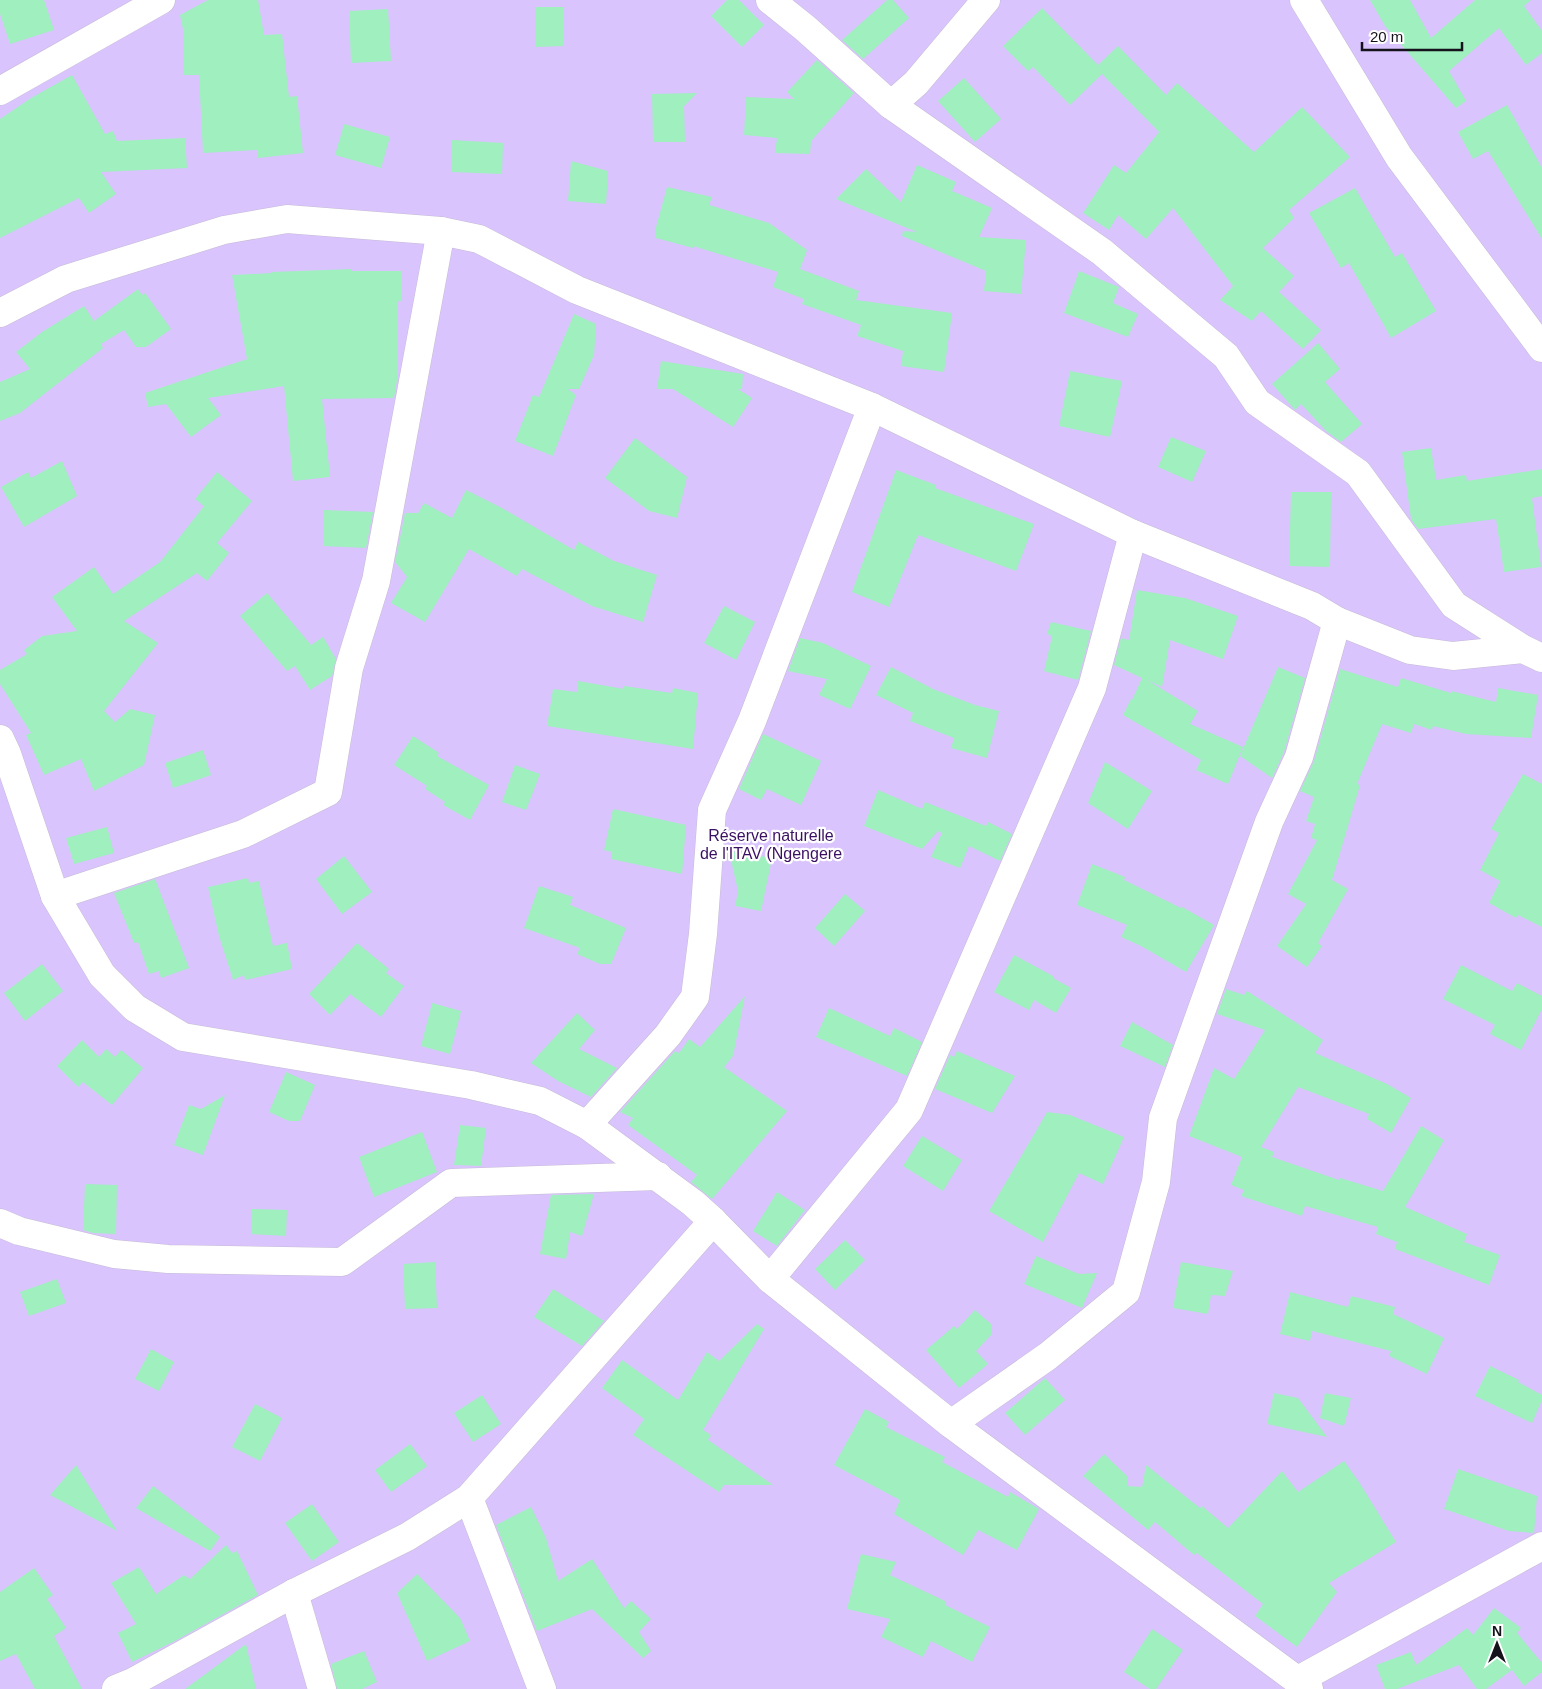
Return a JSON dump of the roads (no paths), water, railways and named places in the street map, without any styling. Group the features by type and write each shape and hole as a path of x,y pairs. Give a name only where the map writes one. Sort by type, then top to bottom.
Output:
{"street":[{"path":"770,0 805,28 891,105 1102,252 1226,356 1257,402 1358,473 1454,605 1533,653"},
{"path":"891,105 916,83 986,0"},
{"path":"1304,0 1398,156 1542,348"},
{"path":"0,92 160,1"},
{"path":"0,312 66,279 224,230 287,219 441,231 479,239 577,290 872,407 1133,534 1312,606 1338,621 1410,650 1453,656 1533,653"},
{"path":"55,896 243,834 328,792 349,668 376,581 441,231"},
{"path":"587,1125 668,1035 695,997 703,934 712,810 752,721 872,407"},
{"path":"770,1279 909,1110 1092,688 1133,534"},
{"path":"951,1424 1048,1356 1126,1292 1156,1182 1163,1118 1269,822 1299,757 1338,621"},
{"path":"2,750 55,896 102,975 135,1008 183,1037 480,1087 540,1101 587,1125 658,1176 713,1221 770,1279 951,1424 1304,1684 1542,1546"},
{"path":"0,1223 19,1231 114,1254 168,1259 342,1262 451,1183 658,1176"},
{"path":"116,1689 133,1682 294,1593 407,1537 469,1498 713,1221"},
{"path":"469,1498 542,1689"},
{"path":"294,1593 322,1689"}],"park label":[{"name":"Réserve naturelle de l'ITAV (Ngengere","path":"771,844"}]}
